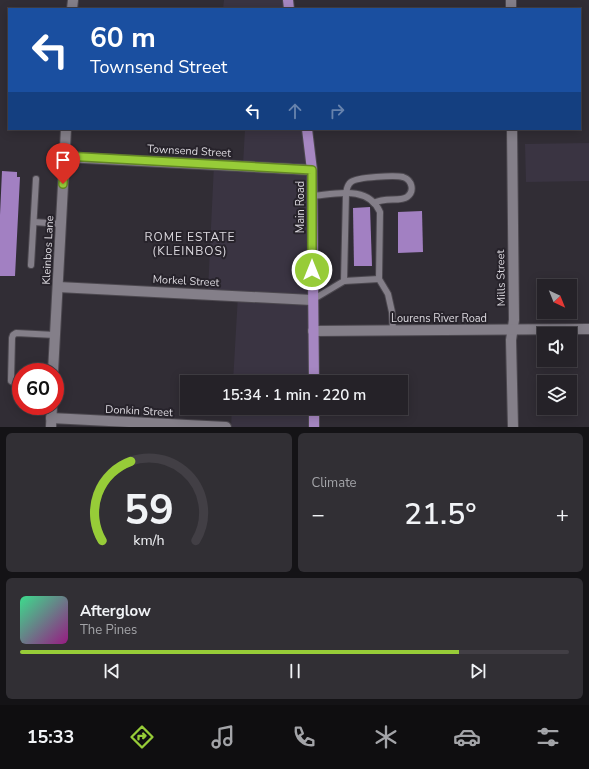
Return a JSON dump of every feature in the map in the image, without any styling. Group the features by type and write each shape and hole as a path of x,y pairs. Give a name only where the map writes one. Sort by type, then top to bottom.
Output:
{"main road":[{"name":"Main Road","path":"307,130 312,170 314,375"},
{"path":"314,415 314,427"}],"street":[{"name":"Kleinbos Lane","path":"54,363 66,130"},
{"name":"Mills Street","path":"512,130 514,320 511,340 513,427"},
{"name":"Townsend Street","path":"65,156 312,170"},
{"name":"Morkel Street","path":"58,287 312,300"},
{"name":"Lourens River Road","path":"313,331 589,328"},
{"name":"Donkin Street","path":"51,423 226,427"}],"lane":[{"path":"344,281 346,193 350,183 362,178 395,176 406,178 411,184 412,189 406,198 384,199 374,203"},
{"path":"31,264 36,179"},
{"path":"312,196 352,193 362,195 376,205 380,212 380,279 388,294 392,312 393,330"},
{"path":"34,222 61,224"},
{"path":"312,300 344,281 380,279"},
{"path":"12,382 13,335 16,333 55,335"}],"shaded area":[{"path":"224,0 287,0 288,8 223,8"},
{"path":"245,130 306,130 312,171 313,375 233,375 238,295 208,291 214,164 243,165"},
{"path":"589,143 589,181 526,182 525,144"},
{"path":"232,415 313,415 313,427 231,427"}],"building":[{"path":"2,171 17,172 17,177 20,177 15,276 0,276"},
{"path":"370,207 372,266 354,266 353,208"},
{"path":"422,211 423,252 398,253 398,212"}],"district":[{"name":"ROME ESTATE (KLEINBOS)","path":"190,244"}],"route":[{"path":"63,184 65,156 312,170 312,270"}]}
